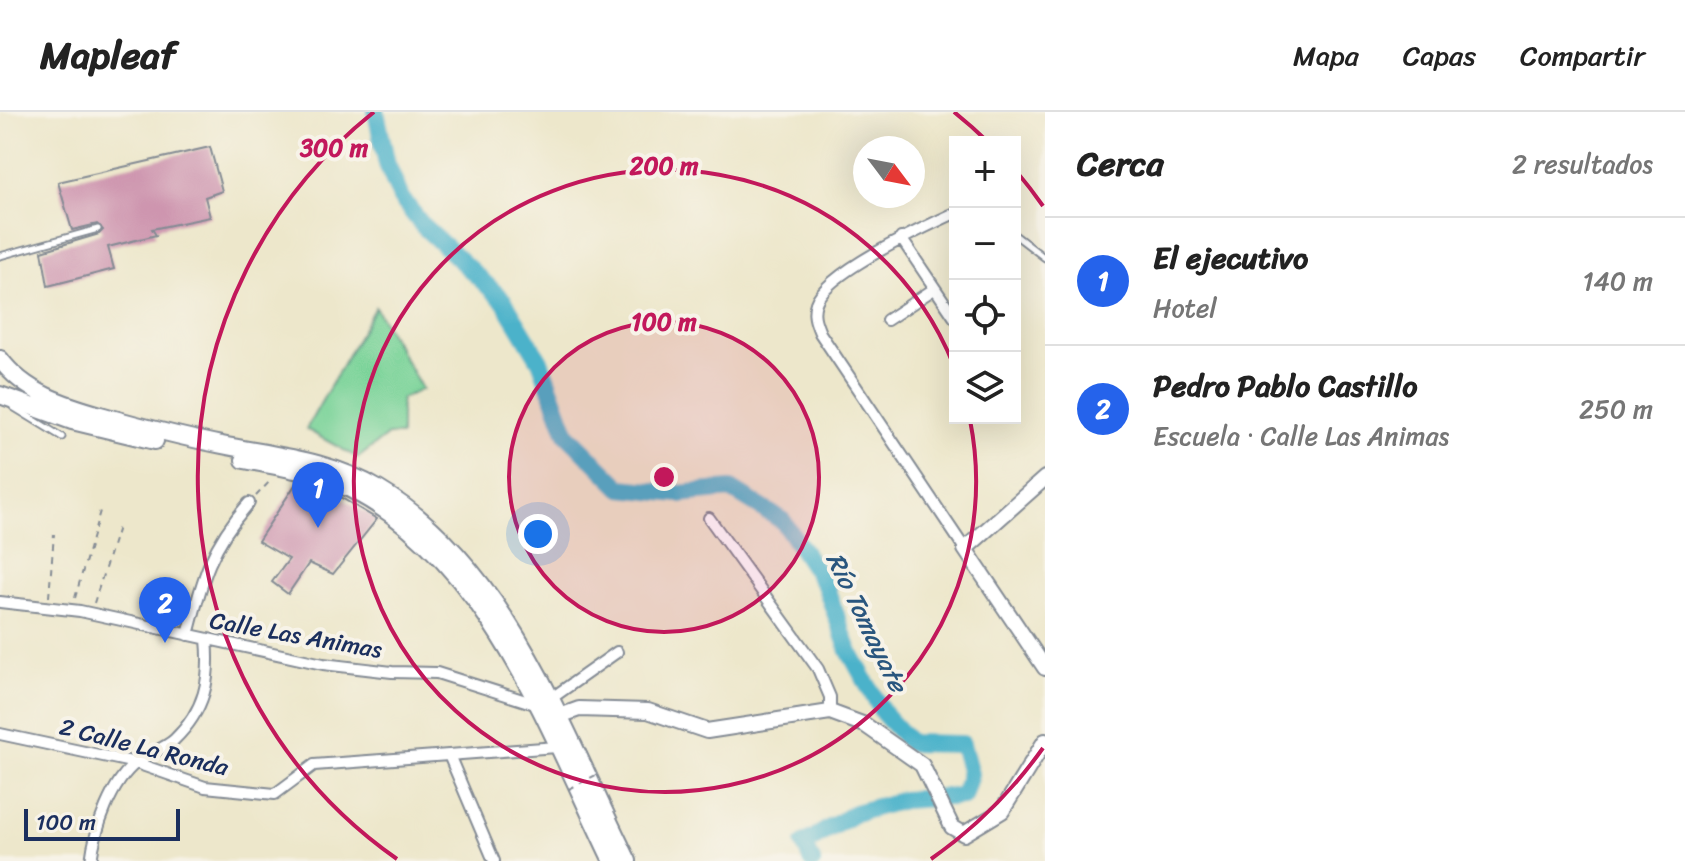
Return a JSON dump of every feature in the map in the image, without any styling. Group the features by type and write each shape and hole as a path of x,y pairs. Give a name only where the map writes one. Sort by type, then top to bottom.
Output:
{"main road":[{"path":"0,359 29,387 64,404 160,431 305,459 381,491 431,529 478,579 529,657 557,747 612,861"},
{"path":"2,396 94,427 283,467 349,488 422,538 483,609 542,702 557,717 628,861"}],"street":[{"path":"949,216 901,238 826,286 816,302 814,318 820,333 1045,668"},
{"path":"901,238 949,310"},
{"path":"887,320 934,289"},
{"path":"965,549 1045,478"},
{"path":"188,635 205,567 225,530 249,503"},
{"path":"709,518 818,669 830,697 830,712"},
{"name":"Calle Las Animas","path":"0,602 71,609 323,664 392,672 437,673 542,702"},
{"path":"91,861 115,790 136,763 173,741 204,701 210,671 207,639"},
{"path":"542,702 617,652"},
{"path":"557,717 579,709 648,711 707,731 830,712 865,725 922,765 949,822 964,834 997,816 1012,798 1045,741"},
{"name":"2 Calle La Ronda","path":"0,734 136,763 205,787 275,794 314,765 557,747"},
{"path":"449,755 494,861"}],"lane":[{"path":"0,256 98,229"},
{"path":"1021,240 1045,258"},
{"path":"2,396 13,407 62,437"}],"path":[{"path":"249,503 283,467"},
{"path":"71,609 100,511"},
{"path":"90,613 119,524"},
{"path":"48,606 54,534"},
{"path":"569,789 596,775"}],"green space":[{"path":"375,307 422,389 401,399 401,435 388,435 358,458 306,429"}],"building":[{"path":"210,147 222,191 205,197 210,217 152,229 156,235 108,247 114,269 48,286 42,251 99,234 103,230 97,224 72,230 58,182"},
{"path":"297,482 333,493 377,519 333,574 309,563 288,594 272,582 289,559 258,541"}],"waterway":[{"name":"Río Tomayate","path":"376,112 387,164 401,198 423,226 504,301 540,361 567,434 621,488 679,494 731,489 783,521 825,585 849,651 883,713 910,743 962,744 970,774 963,796 903,800 855,813 804,844 812,861"}],"place":[{"name":"El ejecutivo","path":"318,528"},
{"name":"Pedro Pablo Castillo","path":"165,643"}]}
